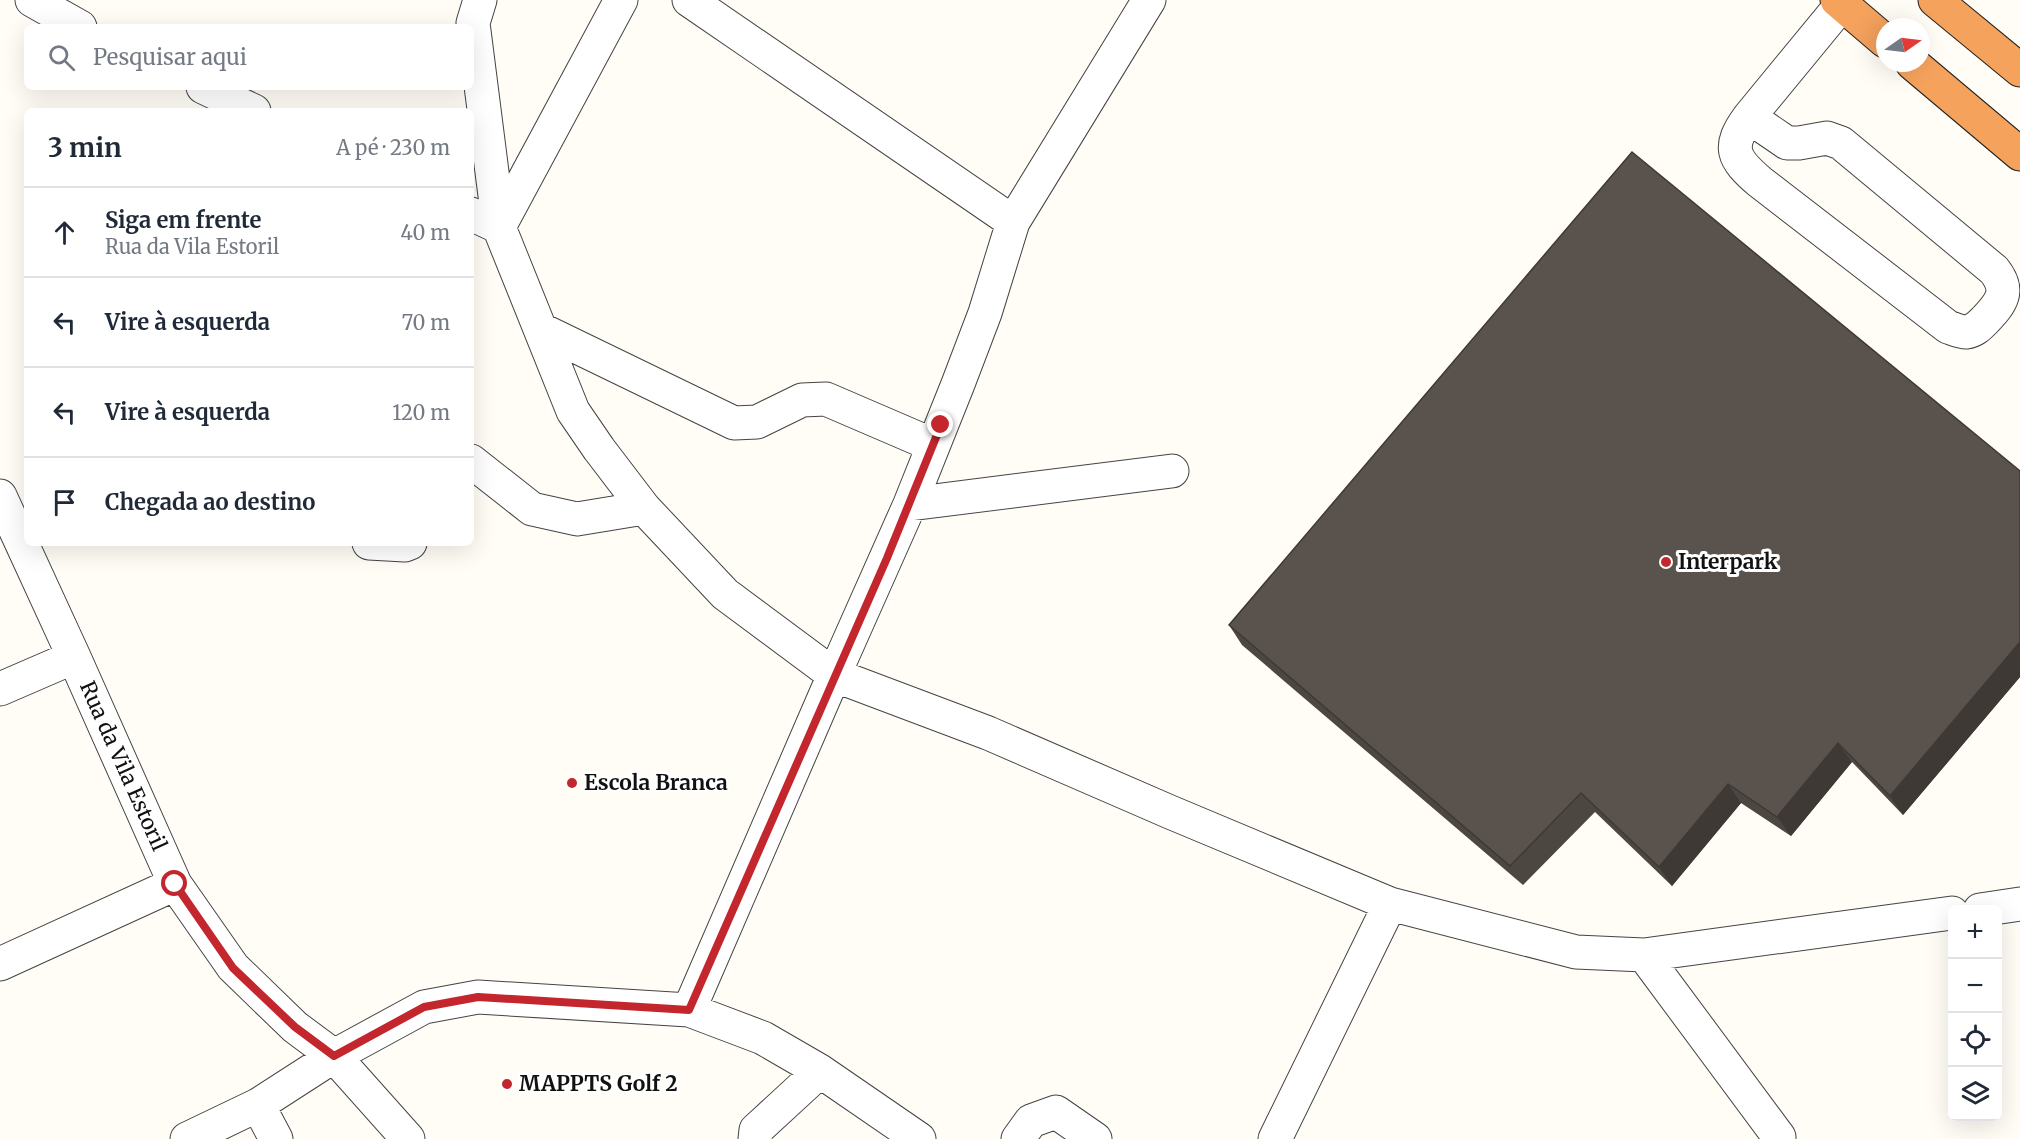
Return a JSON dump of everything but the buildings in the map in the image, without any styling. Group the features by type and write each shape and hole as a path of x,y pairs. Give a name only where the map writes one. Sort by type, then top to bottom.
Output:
{"highway":[{"path":"1935,0 2020,70"},
{"path":"1839,2 1876,33"},
{"path":"1923,72 2020,154"}],"street":[{"path":"32,0 75,24"},
{"path":"472,24 480,0"},
{"path":"485,220 621,0"},
{"path":"689,0 1013,222"},
{"path":"689,1010 910,504 985,313 1013,222 1149,0"},
{"path":"1749,117 1787,143 1799,144 1827,138 1841,143 1994,270 2001,278 2004,288 2002,300 1976,329 1968,332 1956,331 1948,327 1744,169 1735,149 1737,134 1749,117 1839,2"},
{"path":"474,54 485,220 540,329 573,411 598,449 644,508 725,594 834,675 988,733 1390,904 1576,952 1644,955 1948,914"},
{"path":"209,90 248,108"},
{"path":"540,329 734,423 758,422 802,400 826,399 933,445"},
{"path":"474,463 532,509 577,519 644,508"},
{"path":"910,504 1172,471"},
{"name":"Rua da Vila Estoril","path":"0,496 175,884 233,968 295,1027 334,1056 408,1139"},
{"path":"0,689 74,657"},
{"path":"0,964 175,884"},
{"path":"1275,1139 1390,904"},
{"path":"2002,906 2020,904"},
{"path":"1644,955 1779,1137"},
{"path":"187,1139 258,1105 334,1056 424,1007 478,997 689,1010 763,1038 819,1071 919,1139"},
{"path":"755,1139 756,1130 819,1071"},
{"path":"258,1105 276,1139"},
{"path":"1018,1139 1031,1121 1056,1112 1095,1139"}],"place":[{"name":"Interpark","path":"1666,562"},
{"name":"Escola Branca","path":"572,783"},
{"name":"MAPPTS Golf 2","path":"507,1084"}],"route":[{"path":"175,884 233,968 295,1027 334,1056 424,1007 478,997 689,1010 872,593 941,425"}]}
